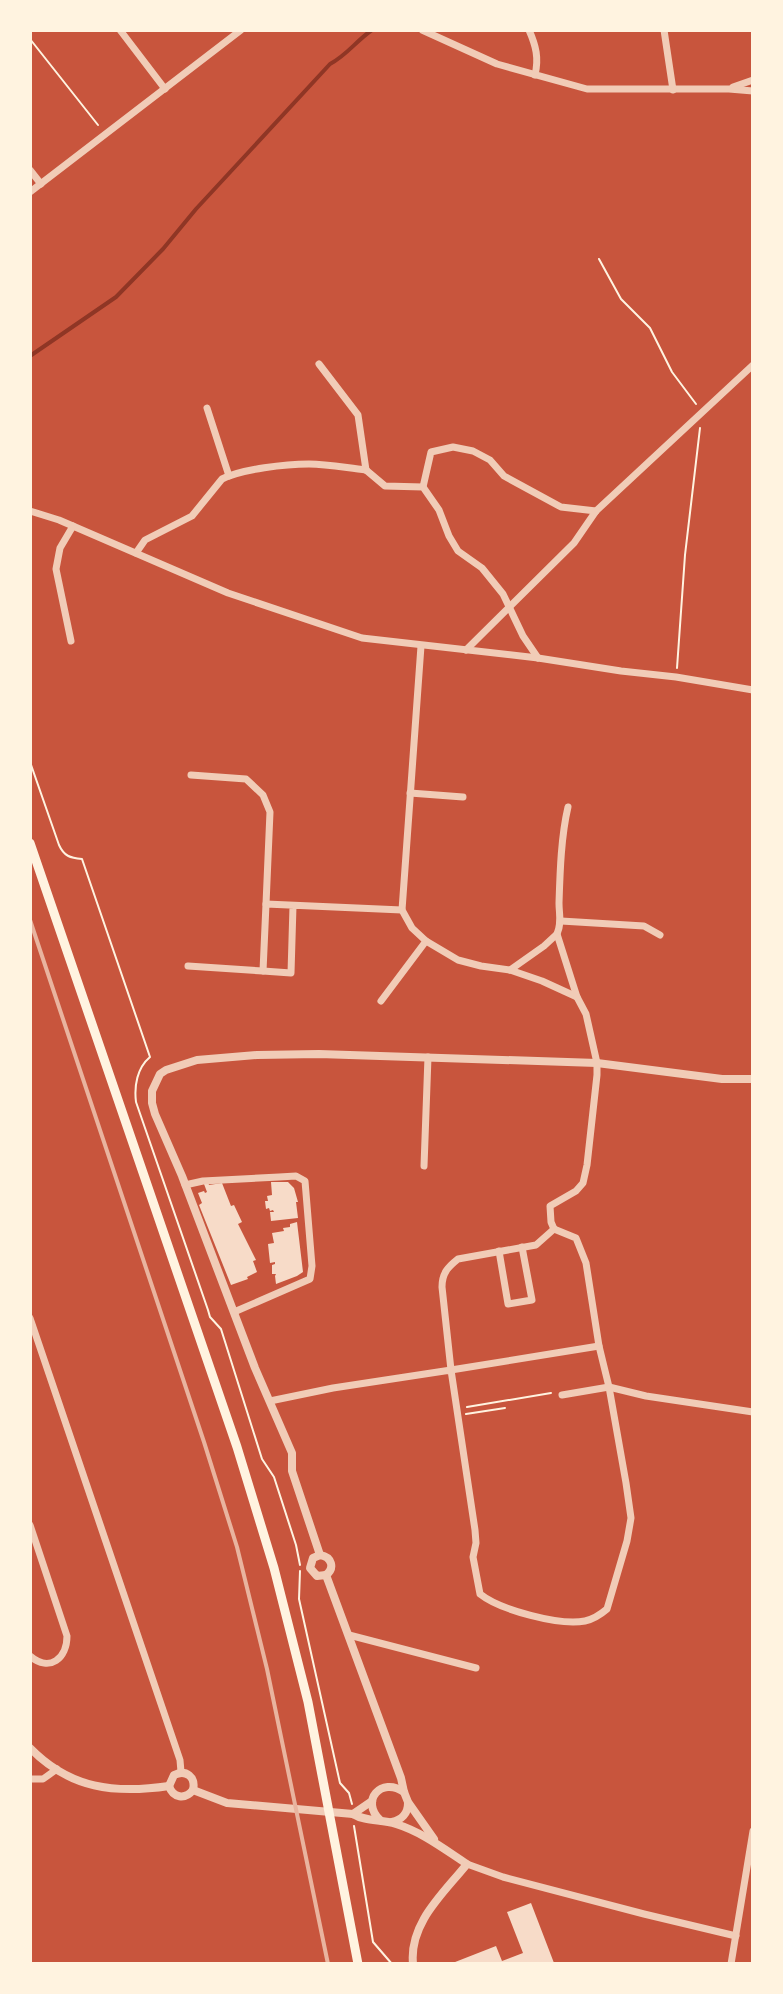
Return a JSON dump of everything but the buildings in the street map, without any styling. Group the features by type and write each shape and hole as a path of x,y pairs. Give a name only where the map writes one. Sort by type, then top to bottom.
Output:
{"main road":[{"path":"30,843 237,1447 274,1568 308,1702 358,1964"}],"street":[{"path":"120,30 165,89"},
{"path":"30,192 241,30"},
{"path":"422,30 497,64 587,89 753,91"},
{"path":"529,30 536,46 538,63 535,75"},
{"path":"664,30 673,90"},
{"path":"729,89 753,80"},
{"path":"30,170 41,184"},
{"path":"319,364 358,415 366,470"},
{"path":"466,650 574,543 596,511 753,365"},
{"path":"207,408 229,476"},
{"path":"538,658 523,636 503,594 482,568 458,551 439,510 423,487 431,452 453,447 473,451 490,460 504,476 561,507 596,511"},
{"path":"136,553 145,540 192,516 222,479 252,470 308,464 366,470 385,486 423,487"},
{"path":"30,511 73,526 228,593 362,638 538,658 753,690"},
{"path":"71,641 56,569 60,548 73,526"},
{"path":"421,646 402,910 412,928 426,941 458,960 510,970 577,997"},
{"path":"191,775 246,779 263,795 270,812 263,971"},
{"path":"410,793 463,797"},
{"path":"554,1229 536,1245 458,1259 442,1277 451,1370 476,1543 473,1557 480,1594 490,1602 566,1622 598,1617 607,1609 631,1518 586,1263 576,1238 554,1229 551,1222 550,1206 576,1191 583,1183 597,1075 586,1014 577,997 557,934 561,921 559,905 564,823 568,807"},
{"path":"266,904 402,910"},
{"path":"188,966 291,973 293,906"},
{"path":"561,921 644,926 660,935"},
{"path":"510,970 557,934"},
{"path":"381,1001 426,941"},
{"path":"320,1555 292,1471 292,1453 255,1368 152,1103 154,1083 166,1070 197,1060 319,1054 597,1063 722,1079 753,1079"},
{"path":"424,1166 428,1057"},
{"path":"185,1185 203,1181 296,1176 305,1181 312,1266 310,1279 234,1312"},
{"path":"499,1251 508,1304 532,1300 522,1247"},
{"path":"30,1318 176,1747 181,1772"},
{"path":"270,1401 333,1388 599,1346"},
{"path":"562,1395 609,1387 646,1396 753,1412"},
{"path":"30,1525 67,1636 67,1647 59,1659 50,1664 36,1661 30,1656"},
{"path":"320,1555 327,1557 331,1563 330,1570 326,1575 317,1576 310,1568 313,1558 320,1555"},
{"path":"326,1575 408,1802 436,1842"},
{"path":"349,1635 476,1668"},
{"path":"30,1748 57,1769 89,1785 110,1789 169,1786"},
{"path":"389,1786 394,1762"},
{"path":"30,1779 43,1779 57,1769"},
{"path":"181,1772 189,1775 194,1782 193,1790 187,1796 179,1797 172,1793 169,1786 174,1775 181,1772"},
{"path":"353,1814 372,1801 380,1789 389,1786 404,1792"},
{"path":"193,1790 227,1803 353,1814 366,1820 392,1822 436,1842 467,1864 503,1877 736,1936"},
{"path":"372,1801 374,1814 380,1820"},
{"path":"392,1822 406,1813 408,1802"},
{"path":"731,1964 753,1831"},
{"path":"413,1964 412,1949 418,1928 467,1864"}],"path":[{"path":"30,39 106,135"},
{"path":"599,259 621,299 650,328 672,372 702,413 685,555 676,677"},
{"path":"30,762 63,853 82,859 150,1057"},
{"path":"160,1172 210,1317 221,1329 262,1459 274,1477 296,1545 300,1560 299,1599 340,1783 351,1796 373,1942 392,1964"},
{"path":"464,1408 497,1402"},
{"path":"457,1415 505,1408"}],"waterway":[{"path":"30,356 116,297 330,64 372,30"}],"railway":[{"path":"30,920 237,1547 267,1669 328,1964"}]}
